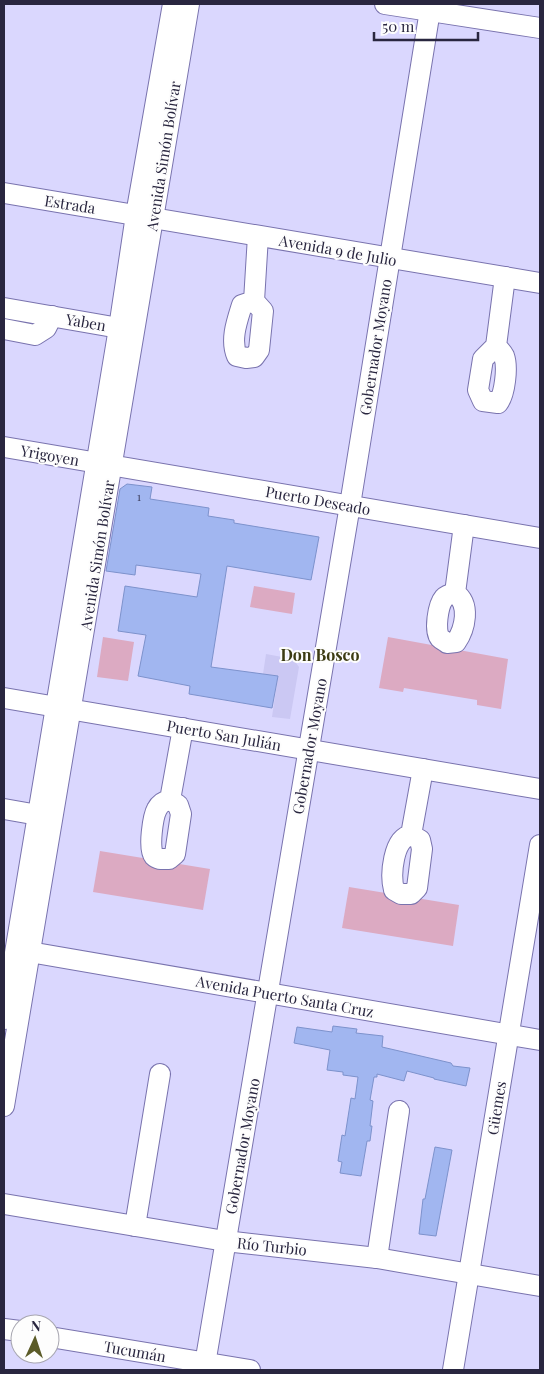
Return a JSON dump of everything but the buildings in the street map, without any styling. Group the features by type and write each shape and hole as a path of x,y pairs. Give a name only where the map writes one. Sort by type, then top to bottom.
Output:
{"street":[{"name":"Avenida Simón Bolívar","path":"4,1019 63,708 104,464 144,217 173,4"},
{"name":"Avenida Simón Bolívar","path":"104,464 119,328 189,4"},
{"path":"385,4 431,7 540,28"},
{"name":"Gobernador Moyano","path":"204,1366 350,505 431,7"},
{"name":"Estrada","path":"4,193 144,217"},
{"name":"Avenida 9 de Julio","path":"144,217 540,283"},
{"path":"254,301 258,236"},
{"path":"496,346 504,277"},
{"name":"Yaben","path":"4,308 119,328"},
{"name":"Yaben","path":"4,329 35,334 46,328 52,316"},
{"name":"Yrigoyen","path":"4,447 104,464"},
{"name":"Puerto Deseado","path":"104,464 540,538"},
{"path":"455,593 464,524"},
{"name":"Puerto San Julián","path":"4,698 540,789"},
{"name":"Avenida Simón Bolívar","path":"4,1106 17,950 38,815 63,708"},
{"path":"170,800 183,728"},
{"path":"411,835 423,769"},
{"path":"4,808 38,815"},
{"name":"Güemes","path":"453,1370 508,1035 534,920 540,845"},
{"name":"Avenida Puerto Santa Cruz","path":"17,950 540,1040"},
{"path":"135,1226 160,1074"},
{"path":"377,1258 399,1111"},
{"name":"Río Turbio","path":"4,1204 226,1241 377,1258 540,1286"},
{"name":"Tucumán","path":"60,1338 204,1366 250,1370"}],"shaded area":[{"path":"254,586 295,593 292,614 250,607"},
{"path":"103,637 134,642 128,681 97,677"},
{"path":"388,637 508,659 501,709 477,705 477,700 404,688 403,692 379,688"},
{"path":"266,654 293,659 299,667 290,719 272,717 278,676 263,674"},
{"path":"100,851 210,869 203,910 93,892"},
{"path":"349,887 459,905 453,946 342,928"}],"district":[{"name":"Don Bosco","path":"320,654"}]}
